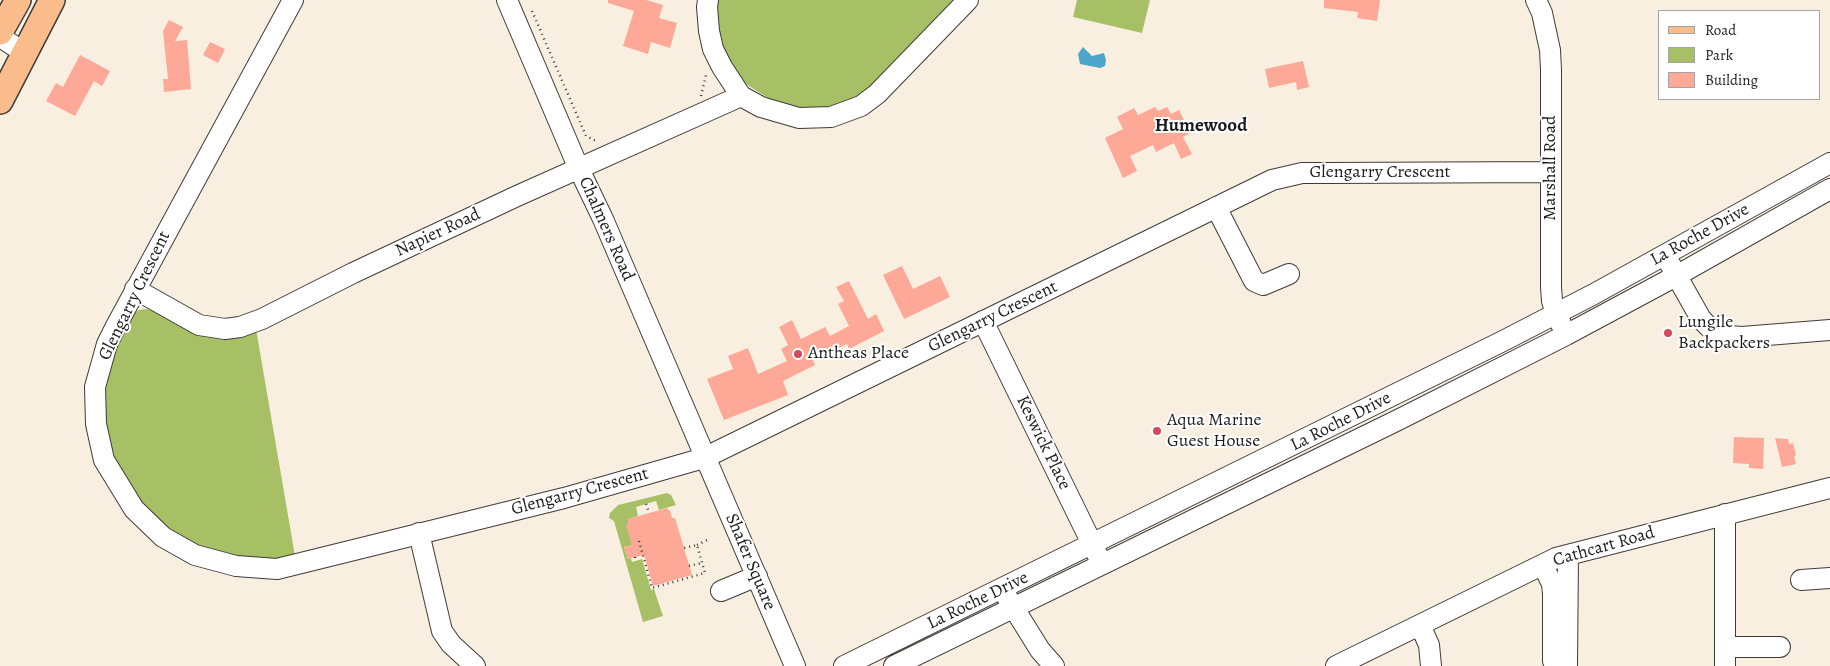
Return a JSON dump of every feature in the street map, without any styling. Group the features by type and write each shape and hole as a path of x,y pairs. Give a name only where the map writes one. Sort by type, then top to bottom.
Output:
{"main road":[{"path":"0,32 18,0"},
{"path":"0,101 52,0"}],"street":[{"name":"Glengarry Crescent","path":"293,0 135,289 107,344 98,369 95,387 96,424 104,460 111,475 134,509 163,537 195,555 236,566 277,569 572,495 704,458 1272,180 1302,173 1551,172"},
{"name":"Chalmers Road","path":"507,0 579,170 603,218 704,458"},
{"path":"708,0 709,32 714,49 722,67 742,96 760,107 799,118 831,117 862,106 877,94 968,0"},
{"name":"Marshall Road","path":"1536,0 1542,13 1550,50 1552,301 1566,335"},
{"path":"0,37 25,53"},
{"name":"Napier Road","path":"135,289 199,324 225,329 240,327 262,319 353,273 517,196 742,96"},
{"name":"La Roche Drive","path":"844,666 1556,314 1830,163"},
{"name":"La Roche Drive","path":"894,666 1398,420 1566,335 1676,276 1830,189"},
{"path":"1216,207 1254,281 1263,285 1289,274"},
{"path":"1665,255 1708,327 1728,336 1742,337 1830,330"},
{"name":"Keswick Place","path":"984,321 1102,564"},
{"name":"Shafer Square","path":"704,458 757,576 794,666"},
{"name":"Cathcart Road","path":"1336,666 1543,565 1568,555 1830,488"},
{"path":"1725,514 1725,657 1780,647"},
{"path":"419,533 442,631 451,644 475,666"},
{"path":"1567,666 1568,555"},
{"path":"1543,565 1552,584 1553,594 1553,666"},
{"path":"721,591 757,576"},
{"path":"1801,580 1830,578"},
{"path":"1002,589 1040,650 1054,666"},
{"path":"1420,625 1429,645 1431,666"}],"path":[{"path":"531,9 586,136 600,143"},
{"path":"700,100 706,74 705,68"},
{"path":"646,504 649,513"},
{"path":"684,548 707,540"},
{"path":"639,541 652,588 705,573 697,544"},
{"path":"689,566 702,563"}],"green space":[{"path":"716,0 955,0 860,98 830,107 810,109 790,107 774,102 746,84 733,71 724,55 715,15"},
{"path":"1077,0 1150,0 1142,33 1073,17"},
{"path":"146,309 256,329 295,556 272,560 228,557 185,542 149,515 119,471 106,434 103,399 109,362 133,314 139,310"},
{"path":"667,493 671,495 676,505 659,510 656,501 636,507 638,516 628,519 632,545 624,547 628,559 631,558 632,562 642,559 651,590 654,589 663,616 643,622 614,521 609,518 610,513 618,505"}],"water":[{"path":"1083,47 1092,56 1104,53 1105,66 1100,68 1080,64 1078,54"}],"building":[{"path":"608,0 646,0 663,5 659,18 677,23 670,48 651,42 648,54 623,46 634,11 608,3"},
{"path":"1324,0 1380,0 1377,21 1357,18 1358,12 1324,8"},
{"path":"169,20 183,27 175,41 187,40 191,89 164,92 163,79 168,79 163,31"},
{"path":"210,42 225,49 218,63 203,55"},
{"path":"80,55 110,71 102,86 94,81 75,116 46,101 56,83 63,87"},
{"path":"1303,61 1309,87 1297,90 1296,82 1269,88 1265,69"},
{"path":"1155,107 1158,111 1167,107 1171,114 1179,110 1190,133 1183,137 1192,154 1181,159 1174,143 1156,152 1153,145 1130,156 1137,171 1123,178 1105,138 1123,129 1117,117 1134,108 1138,115"},
{"path":"902,266 913,289 940,276 950,297 904,319 883,275"},
{"path":"849,281 868,319 876,314 884,331 849,349 847,344 813,360 815,365 783,381 788,395 724,420 707,379 733,369 728,356 748,348 758,374 787,361 781,349 788,345 779,327 792,320 801,339 825,327 830,336 849,326 838,304 844,301 836,287"},
{"path":"1734,437 1764,438 1763,469 1749,468 1749,464 1733,463"},
{"path":"1775,438 1788,439 1789,444 1793,443 1796,464 1782,467"},
{"path":"667,508 670,510 672,518 675,518 692,575 653,586 644,555 628,559 624,547 632,545 626,525 629,524 628,519"}],"place":[{"name":"Lungile Backpackers","path":"1668,333"},
{"name":"Antheas Place","path":"798,354"},
{"name":"Aqua Marine Guest House","path":"1157,431"}],"district":[{"name":"Humewood","path":"1201,126"}]}
